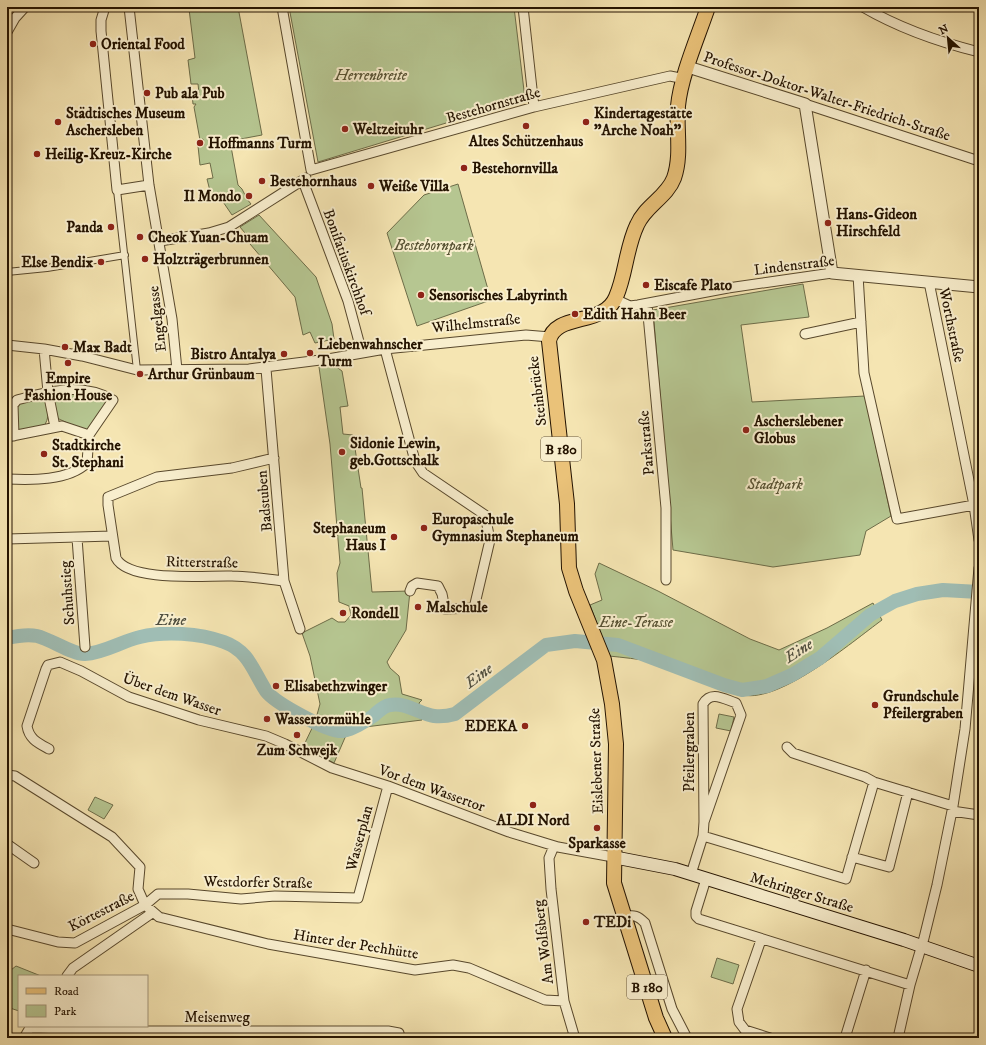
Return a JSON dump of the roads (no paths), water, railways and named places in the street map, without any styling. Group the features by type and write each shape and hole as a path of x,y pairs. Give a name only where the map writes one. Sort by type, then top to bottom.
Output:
{"main road":[{"path":"550,336 559,326 605,311 615,299 636,225 643,214 666,191 674,179 678,160 678,105 686,73 708,7"},
{"name":"Steinbrücke","path":"550,336 549,346 567,504 568,562"},
{"name":"Eislebener Straße","path":"568,562 573,581 606,667 612,704 616,744 614,883 656,1018 665,1038"},
{"name":"Mehringer Straße","path":"614,857 657,864 691,874 921,946 979,966"}],"street":[{"path":"7,32 25,7"},
{"path":"104,7 101,20 101,31 137,370"},
{"name":"Engelgasse","path":"129,7 149,185 160,241 172,319 177,370"},
{"path":"160,241 209,233 229,227 303,181 311,170 282,7"},
{"path":"523,7 534,107"},
{"path":"863,7 876,15 944,43 979,52"},
{"name":"Bestehornstraße","path":"311,170 534,107 686,73"},
{"name":"Professor-Doktor-Walter-Friedrich-Straße","path":"686,73 805,104 979,161"},
{"path":"805,104 832,272"},
{"name":"Bonifatiuskirchhof","path":"303,181 348,301 362,353"},
{"path":"117,190 149,185"},
{"path":"7,272 47,268 125,254"},
{"name":"Lindenstraße","path":"615,299 630,306 647,304 728,288 832,272 979,287"},
{"path":"858,275 864,373 897,520 974,505"},
{"name":"Worthstraße","path":"929,282 974,505 979,540"},
{"name":"Parkstraße","path":"647,304 666,508 666,580"},
{"path":"804,334 861,322"},
{"name":"Wilhelmstraße","path":"7,346 44,349 82,356 137,370 266,369 385,349 526,335 550,336"},
{"path":"44,349 48,392 55,427"},
{"path":"385,349 414,461 419,469 485,515 490,540 474,608 444,609 442,594 438,586 417,583 412,586 410,591"},
{"name":"Badstuben","path":"266,369 284,581 300,629"},
{"path":"7,479 67,475 81,469 87,463 89,435 112,400 89,390 70,389 48,392 15,401 13,405 10,436 62,426 89,435"},
{"path":"7,538 77,538 112,536 108,497 165,475 223,470 274,458"},
{"name":"Ritterstraße","path":"112,536 116,558 122,565 142,572 173,577 232,576 284,581"},
{"name":"Schuhstieg","path":"77,538 85,646"},
{"path":"898,1038 910,985 937,885 952,809 965,729 979,573"},
{"name":"Über dem Wasser","path":"49,749 34,740 28,734 27,726 48,664 60,662 129,697 199,720 246,731"},
{"name":"Pfeilergraben","path":"691,874 703,836 704,822 703,704 708,697 712,695 736,703 741,715 704,822"},
{"name":"Vor dem Wassertor","path":"246,731 285,744 332,768 388,786 509,832 554,846 614,857"},
{"path":"787,747 793,753 865,777 874,782 908,792 952,809 979,815"},
{"path":"7,775 15,776 112,837 140,867 138,888 145,905"},
{"path":"703,836 846,880 874,782"},
{"name":"Wasserplan","path":"358,898 388,786"},
{"path":"852,857 889,867 908,792"},
{"path":"7,844 34,863"},
{"name":"Am Wolfsberg","path":"554,846 549,858 549,865 564,1001 574,1035"},
{"path":"706,879 696,916 699,920 761,940 866,970 910,985"},
{"name":"Körtestraße","path":"7,929 58,942 75,943 145,905 158,894"},
{"name":"Westdorfer Straße","path":"158,894 188,894 241,899 275,896 358,898"},
{"name":"Hinter der Pechhütte","path":"145,905 152,913 159,917 321,955 415,970 453,965 469,968 545,1000 564,1001"},
{"path":"68,975 73,968 152,913"},
{"path":"624,917 634,915 640,917 644,923 672,1010 687,1038"},
{"path":"761,940 737,1009 743,1034 770,1038"},
{"path":"845,1038 866,970"},
{"path":"24,1038 31,1027"},
{"name":"Meisenweg","path":"31,1027 148,1030 388,1031 399,1033 400,1038"}],"waterway":[{"name":"Eine","path":"7,638 33,635 80,654 92,653 133,639 150,635 182,634 214,639 232,646 245,656 250,662 266,691 280,703 326,727 343,731 362,723 383,708 390,705 402,705 434,716 455,714 546,645 575,641 618,645 724,685 742,690 767,686 792,675 820,658 870,615 895,601 917,594 943,590 979,592"}],"place":[{"name":"Oriental Food","path":"93,44"},
{"name":"Pub ala Pub","path":"147,93"},
{"name":"Städtisches Museum Aschersleben","path":"58,122"},
{"name":"Kindertagestätte \"Arche Noah\"","path":"586,122"},
{"name":"Altes Schützenhaus","path":"526,126"},
{"name":"Weltzeituhr","path":"345,129"},
{"name":"Hoffmanns Turm","path":"200,143"},
{"name":"Heilig-Kreuz-Kirche","path":"37,154"},
{"name":"Bestehornvilla","path":"464,168"},
{"name":"Bestehornhaus","path":"262,181"},
{"name":"Weiße Villa","path":"371,186"},
{"name":"Il Mondo","path":"249,196"},
{"name":"Hans-Gideon Hirschfeld","path":"828,223"},
{"name":"Panda","path":"111,227"},
{"name":"Cheok Yuan-Chuam","path":"140,237"},
{"name":"Holzträgerbrunnen","path":"145,259"},
{"name":"Else Bendix","path":"101,262"},
{"name":"Eiscafe Plato","path":"646,285"},
{"name":"Sensorisches Labyrinth","path":"421,295"},
{"name":"Edith Hahn Beer","path":"575,314"},
{"name":"Max Badt","path":"65,347"},
{"name":"Liebenwahnscher Turm","path":"310,353"},
{"name":"Bistro Antalya","path":"284,354"},
{"name":"Empire Fashion House","path":"68,363"},
{"name":"Arthur Grünbaum","path":"140,374"},
{"name":"Ascherslebener Globus","path":"746,430"},
{"name":"Sidonie Lewin, geb.Gottschalk","path":"342,452"},
{"name":"Stadtkirche St. Stephani","path":"44,454"},
{"name":"Europaschule Gymnasium Stephaneum","path":"424,528"},
{"name":"Stephaneum Haus I","path":"394,537"},
{"name":"Malschule","path":"418,607"},
{"name":"Rondell","path":"343,613"},
{"name":"Elisabethzwinger","path":"276,686"},
{"name":"Grundschule Pfeilergraben","path":"875,705"},
{"name":"Wassertormühle","path":"267,719"},
{"name":"EDEKA","path":"525,726"},
{"name":"Zum Schwejk","path":"297,735"},
{"name":"ALDI Nord","path":"533,805"},
{"name":"Sparkasse","path":"597,828"},
{"name":"TEDi","path":"586,922"}],"park label":[{"name":"Herrenbreite","path":"371,75"},
{"name":"Bestehornpark","path":"434,245"},
{"name":"Stadtpark","path":"775,484"},
{"name":"Eine-Terasse","path":"636,622"}]}
